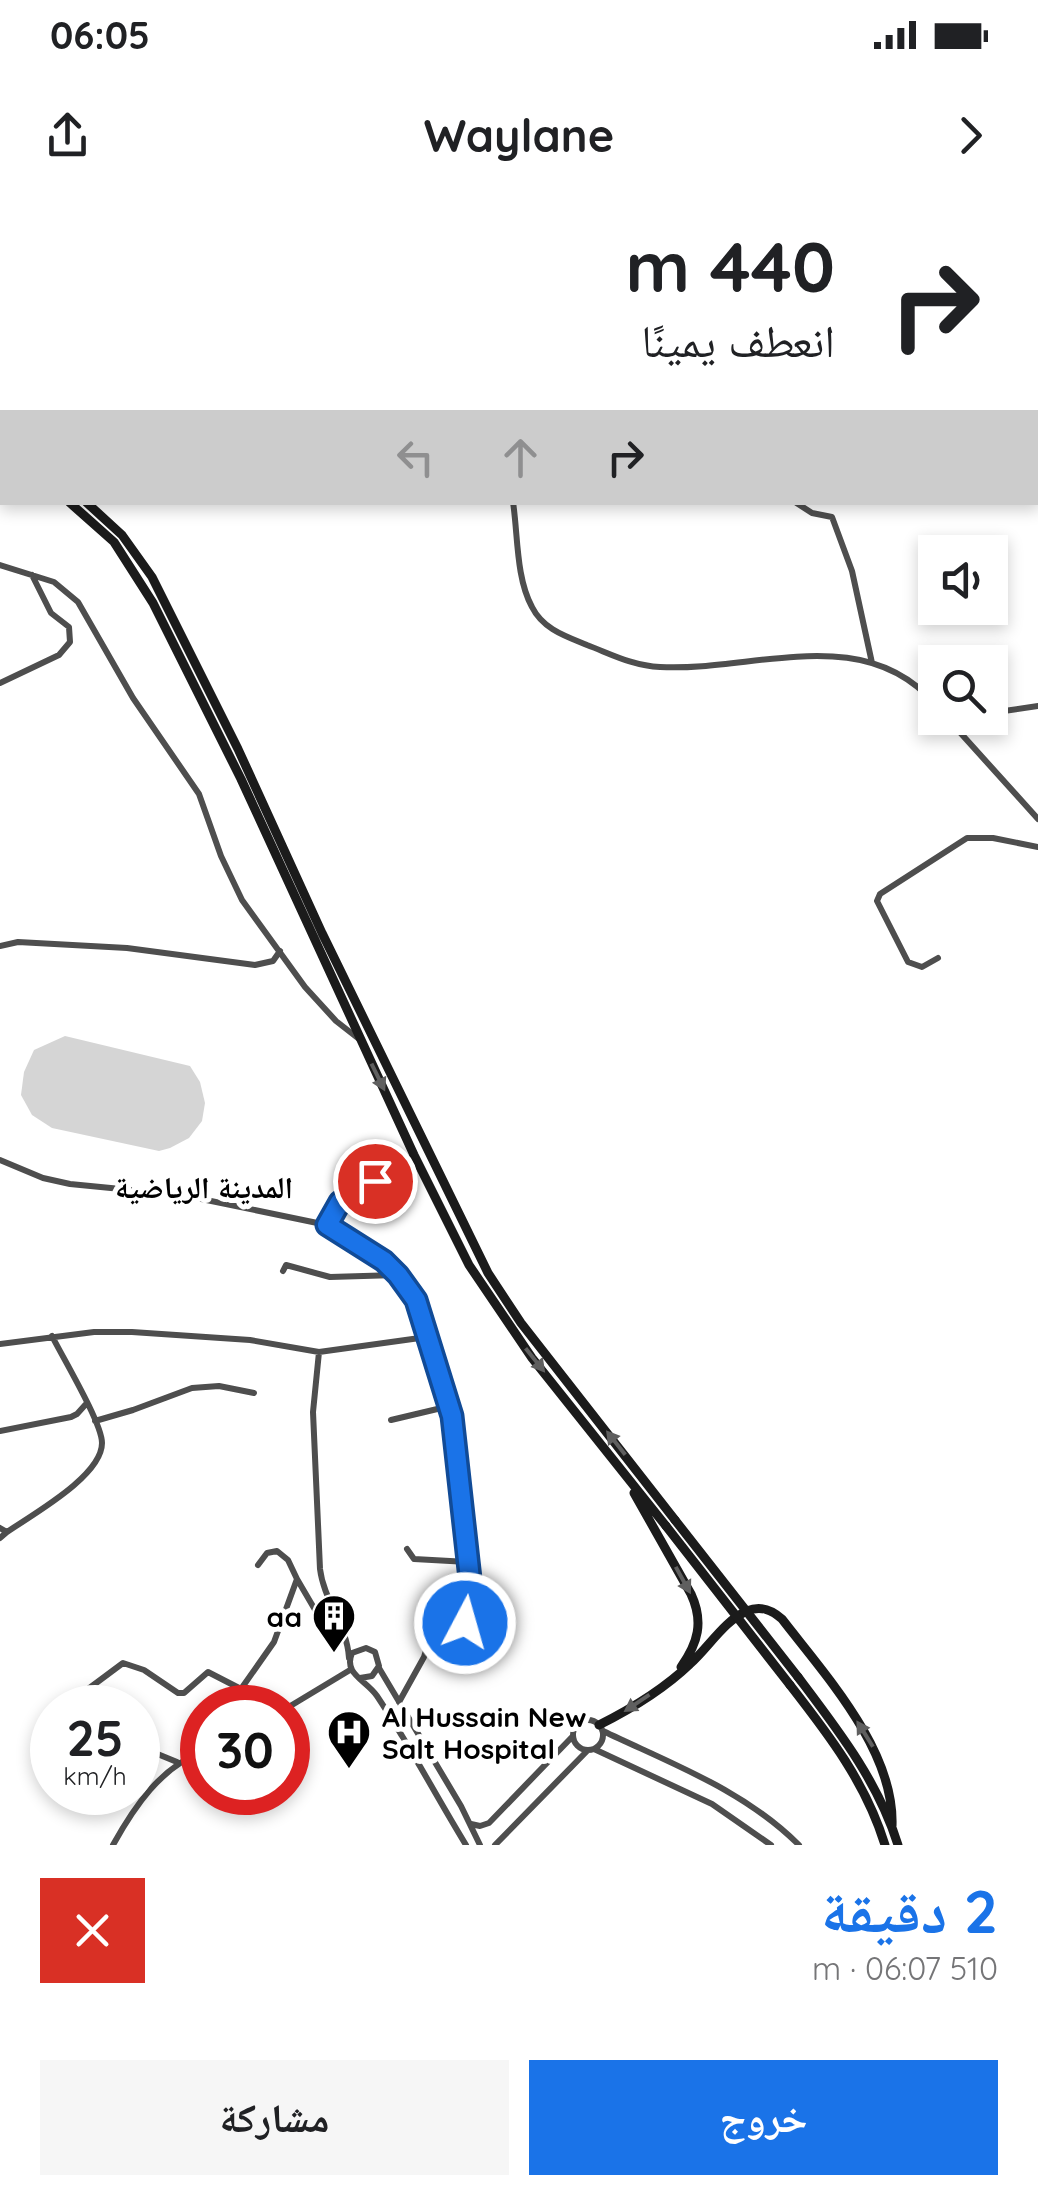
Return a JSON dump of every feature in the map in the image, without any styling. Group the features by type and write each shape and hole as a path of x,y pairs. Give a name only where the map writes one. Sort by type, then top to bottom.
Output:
{"main road":[{"path":"72,505 114,542 153,603 240,779 414,1155 480,1284 532,1358 670,1523"},
{"path":"89,505 122,535 158,590 238,749 434,1167 496,1288 670,1523 858,1760 898,1845"},
{"path":"618,1465 698,1612 696,1640 673,1678"},
{"path":"601,1728 673,1678 746,1611 760,1608 778,1615 869,1740 889,1792 892,1826"},
{"path":"794,1681 853,1771 874,1812 885,1845"}],"street":[{"path":"513,505 530,604 542,623 564,635 613,656 655,667 816,655 872,663 904,677 918,689"},
{"path":"800,505 832,518 852,571 872,663"},
{"path":"0,564 62,586 88,616 133,698 193,784 234,886 322,1008 360,1040"},
{"path":"0,683 59,655 70,642 69,628 51,614 31,574"},
{"path":"1008,710 1038,706"},
{"path":"962,735 1038,819"},
{"path":"938,958 922,967 908,962 876,901 880,894 967,838 993,838 1038,847"},
{"path":"0,946 18,942 127,948 256,966 273,962 280,951"},
{"path":"327,1225 340,1202 414,1155"},
{"path":"0,1160 70,1184 197,1198 327,1225 372,1253 398,1275 416,1300 450,1406 473,1606 471,1619 465,1623 442,1622 433,1626 417,1674 399,1702"},
{"path":"283,1271 286,1265 330,1277 398,1275"},
{"path":"0,1344 94,1332 174,1334 250,1340 319,1352 426,1338"},
{"path":"0,1538 4,1530 55,1500 91,1468 102,1443 52,1336"},
{"path":"319,1352 313,1412 320,1569 325,1590 345,1631 350,1670 376,1696 466,1845"},
{"path":"95,1421 192,1388 219,1386 254,1392"},
{"path":"0,1431 70,1417 86,1404"},
{"path":"390,1420 450,1406"},
{"path":"258,1566 267,1553 277,1550 288,1560 328,1632 345,1631 374,1652 480,1845"},
{"path":"407,1550 414,1559 468,1562"},
{"path":"245,1685 274,1642 297,1579"},
{"path":"349,1658 356,1650 366,1648"},
{"path":"94,1685 123,1664 144,1670 180,1693"},
{"path":"360,1678 372,1676 379,1666"},
{"path":"310,1694 350,1670"},
{"path":"194,1685 208,1672 229,1685"},
{"path":"470,1824 488,1823 572,1737 579,1722 589,1720 736,1794 799,1845"},
{"path":"495,1845 602,1742 601,1728"},
{"path":"572,1737 579,1748 712,1804 771,1845"},
{"path":"113,1845 140,1801 178,1762 160,1755"},
{"path":"448,1815 461,1806"}],"shaded area":[{"path":"65,1036 190,1066 200,1082 205,1103 202,1121 189,1138 159,1151 52,1128 32,1115 21,1095 24,1072 34,1050"}],"place":[{"name":"aa","path":"334,1654"},
{"name":"Al Hussain New Salt Hospital","path":"349,1770"}],"district":[{"name":"المدينة الرياضية","path":"204,1187"}],"route":[{"path":"375,1181 340,1202 327,1225 384,1261 416,1300 448,1399 455,1434 473,1606 471,1619 465,1623"}]}
